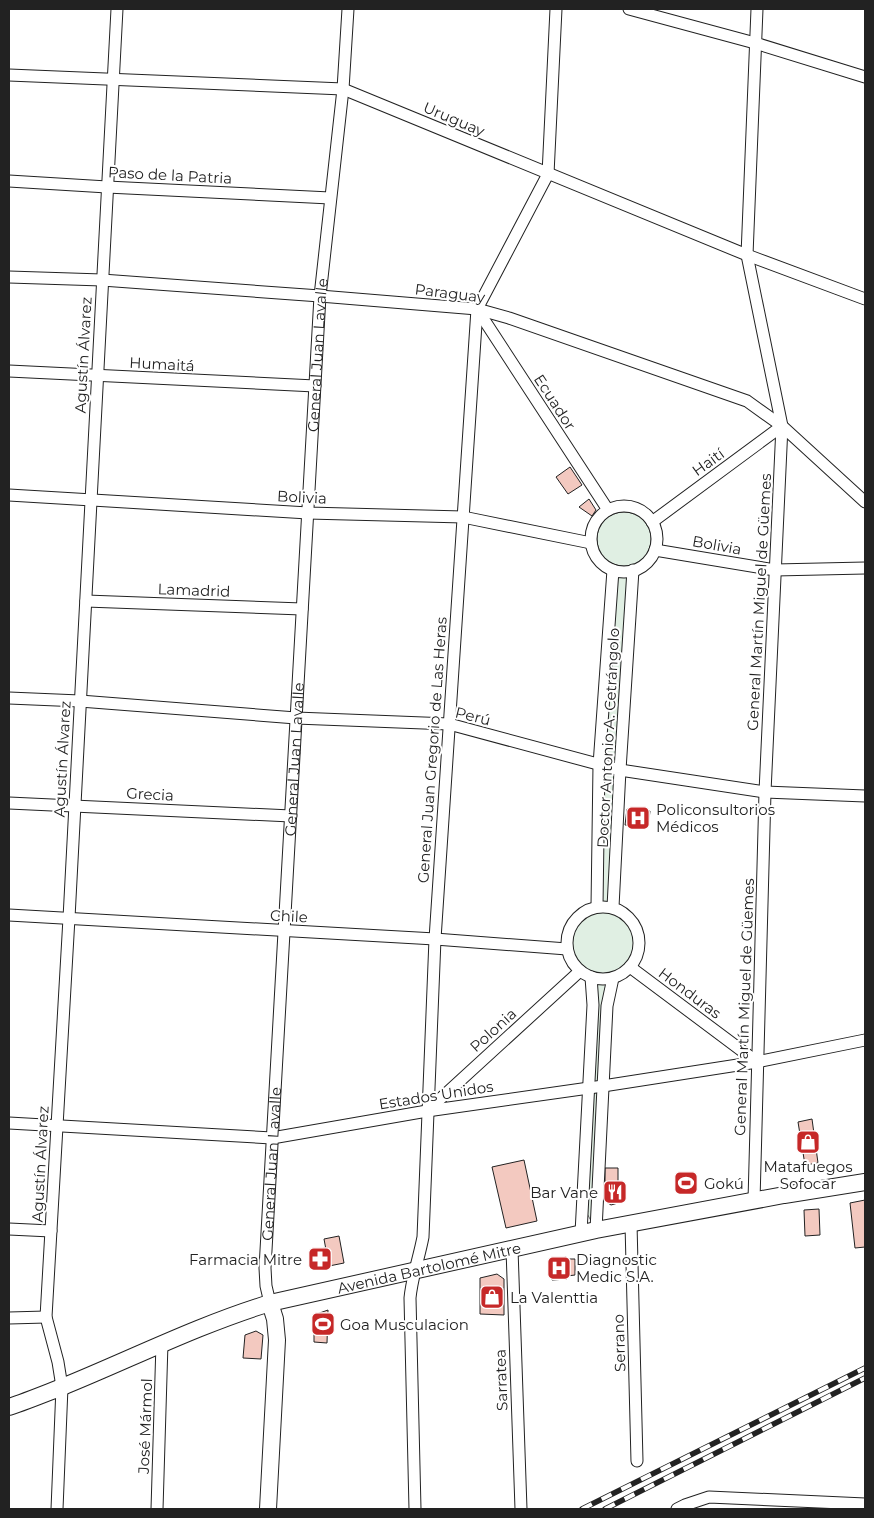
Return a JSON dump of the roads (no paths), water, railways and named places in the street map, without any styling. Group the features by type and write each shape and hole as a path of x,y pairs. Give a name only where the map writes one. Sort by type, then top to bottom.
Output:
{"main road":[{"name":"Avenida Bartolomé Mitre","path":"9,1408 244,1311 270,1303 589,1232 865,1182"},
{"name":"General Juan Lavalle","path":"268,1509 277,1340 275,1319 270,1303"}],"street":[{"name":"Agustín Álvarez","path":"57,1509 62,1387 58,1362 46,1317 117,9"},
{"name":"General Juan Lavalle","path":"270,1303 266,1286 265,1268 320,296 343,89 348,9"},
{"name":"General Juan Gregorio de Las Heras","path":"415,1509 410,1298 411,1284 423,1237 435,939 477,309 548,174 556,9"},
{"path":"629,9 755,42 865,76"},
{"name":"General Martín Miguel de Güemes","path":"754,1201 765,792 782,426 747,255 757,9"},
{"name":"Uruguay","path":"9,75 343,89 747,255 865,299"},
{"name":"Paso de la Patria","path":"9,181 330,198"},
{"name":"Paraguay","path":"9,277 102,280 477,309 509,318 747,400 782,426 865,502"},
{"name":"Ecuador","path":"477,309 608,510"},
{"name":"Humaitá","path":"9,371 315,386"},
{"name":"Haití","path":"652,522 782,426"},
{"name":"Bolivia","path":"9,495 308,513 463,517 591,543"},
{"path":"627,506 645,514 652,522 656,540 655,550 646,562 633,570 623,572 613,570 598,560 593,552 591,534 594,524 608,510 627,506"},
{"name":"Bolivia","path":"655,550 775,570 865,568"},
{"name":"Doctor Antonio A. Cetrángolo","path":"597,906 599,765 613,570"},
{"name":"Doctor Antonio A. Cetrángolo","path":"614,907 620,770 633,570"},
{"name":"Lamadrid","path":"86,601 302,609"},
{"name":"Perú","path":"9,698 80,701 296,718 449,724 620,770 765,792 865,796"},
{"name":"Grecia","path":"9,802 291,816"},
{"path":"597,906 614,907 624,912 638,931 638,954 624,973 613,978 601,979 591,977 580,972 569,958 566,938 570,926 576,917 586,910 597,906"},
{"name":"Chile","path":"9,915 435,939 567,950"},
{"name":"Honduras","path":"630,967 757,1062"},
{"name":"Polonia","path":"427,1111 580,972"},
{"path":"589,1232 589,1088 593,1005 591,977"},
{"path":"589,1232 603,1086 607,1006 613,978"},
{"name":"Estados Unidos","path":"9,1123 272,1138 427,1111 757,1062 865,1040"},
{"name":"Serrano","path":"631,1224 637,1462"},
{"path":"9,1229 51,1230"},
{"name":"Sarratea","path":"512,1249 521,1509"},
{"path":"9,1318 46,1317"},
{"name":"José Mármol","path":"157,1509 162,1344"},
{"path":"682,1508 709,1497 865,1504"}],"railway":[{"path":"582,1509 865,1368"},
{"path":"605,1509 865,1378"}],"place":[{"name":"Policonsultorios Médicos","path":"638,818"},
{"name":"Matafuegos Sofocar","path":"808,1142"},
{"name":"Gokú","path":"686,1183"},
{"name":"Bar Vane","path":"615,1192"},
{"name":"Farmacia Mitre","path":"320,1259"},
{"name":"Diagnostic Medic S.A.","path":"559,1268"},
{"name":"La Valenttia","path":"492,1297"},
{"name":"Goa Musculacion","path":"323,1324"}]}
